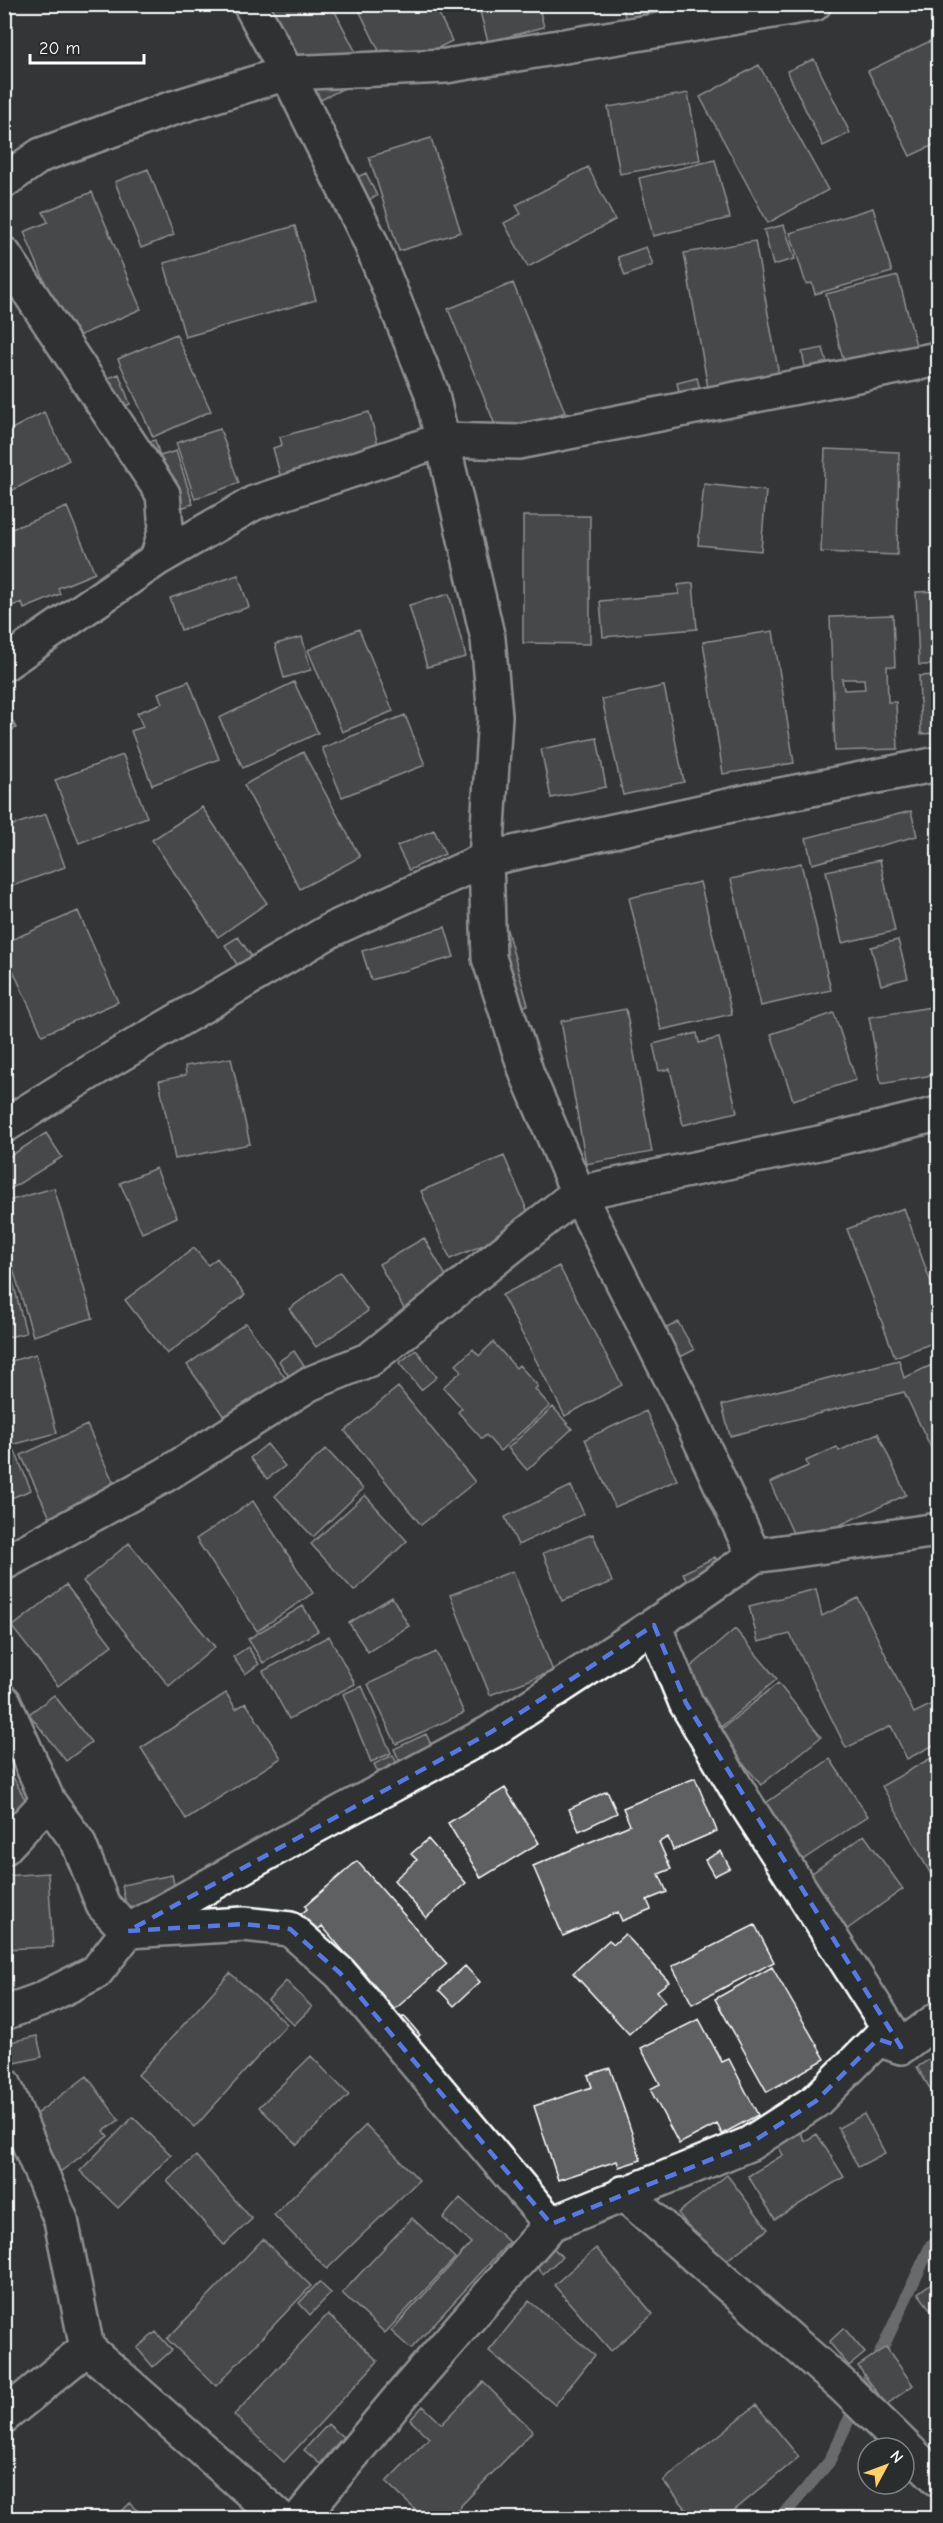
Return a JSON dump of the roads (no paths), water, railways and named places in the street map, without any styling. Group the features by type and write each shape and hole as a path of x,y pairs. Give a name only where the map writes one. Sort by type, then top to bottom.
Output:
{"street":[{"path":"250,4 287,73 370,241 431,391 488,639 495,716 486,859 489,958 527,1074 578,1193 680,1396 754,1556"},
{"path":"4,181 41,155 167,110 287,73 446,66 683,15 814,4"},
{"path":"4,254 163,494 166,528 157,558"},
{"path":"4,664 157,558 254,503 442,440 518,442 939,358"},
{"path":"4,1126 92,1071 333,929 486,859 750,801 939,764"},
{"path":"4,1563 165,1475 309,1384 369,1359 578,1193 819,1143 939,1114"},
{"path":"4,2013 40,2000 96,1972 128,1931 310,1829 491,1732 754,1556 939,1530"},
{"path":"654,1625 686,1703 744,1801 902,2047"},
{"path":"4,1702 48,1801 78,1842 103,1905 128,1931 244,1924 290,1929 339,1973 551,2224"},
{"path":"4,1848 48,1801"},
{"path":"902,2047 939,2019"},
{"path":"300,2518 397,2401 551,2224 749,2144 816,2101 878,2039 902,2047"},
{"path":"4,2084 62,2220 87,2348 280,2518"},
{"path":"623,2193 843,2386 939,2479"},
{"path":"4,2416 87,2348"}],"waterway":[{"path":"781,2518 829,2462 931,2245 938,2241"}]}
